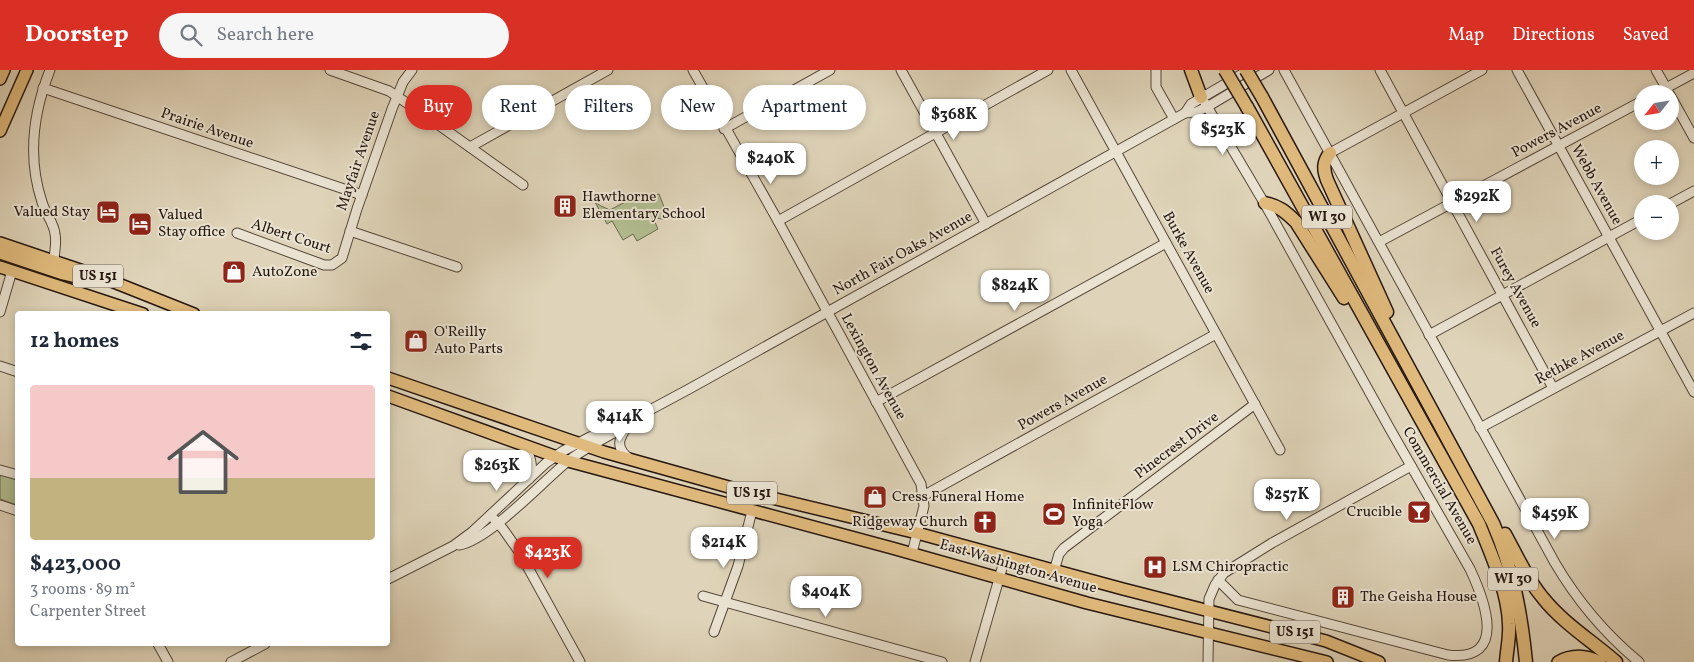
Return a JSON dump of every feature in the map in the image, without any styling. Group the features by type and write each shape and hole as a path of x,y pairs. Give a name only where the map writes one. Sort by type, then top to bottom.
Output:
{"highway":[{"path":"1191,70 1204,102"},
{"name":"WI 30","path":"1225,70 1479,524 1506,599 1509,623"},
{"name":"WI 30","path":"1248,70 1482,501 1502,544 1512,576 1519,605 1526,662"},
{"path":"1330,153 1324,163 1327,180 1387,311 1392,336"},
{"path":"1265,203 1276,206 1286,212 1296,222 1435,444"},
{"path":"1482,501 1543,598 1561,616 1616,662"},
{"path":"1506,662 1509,623"}],"main road":[{"path":"0,79 4,70"},
{"path":"0,131 28,70"},
{"path":"0,236 38,250 42,257"},
{"name":"US 151","path":"0,243 101,277 186,311"},
{"path":"0,253 63,274 92,281 101,277"},
{"name":"US 151","path":"0,267 134,311"},
{"name":"East Washington Avenue","path":"390,379 589,448 744,491 917,533 1054,571 1303,634 1379,662"},
{"name":"East Washington Avenue","path":"390,397 568,461 912,553 1088,603 1327,662"},
{"name":"WI 30","path":"1509,623 1512,662"},
{"path":"1558,662 1566,658 1583,656 1600,662"}],"street":[{"path":"50,70 35,119 32,150 41,202 55,234 54,261"},
{"path":"330,70 385,89 397,96 523,185"},
{"name":"Mayfair Avenue","path":"336,263 342,258 397,96 403,82 412,70"},
{"path":"470,147 608,70"},
{"name":"Lexington Avenue","path":"693,70 701,85"},
{"path":"733,123 830,70"},
{"path":"901,70 986,224"},
{"path":"778,221 1048,70"},
{"name":"Burke Avenue","path":"1071,70 1280,450"},
{"path":"1156,70 1156,87 1174,119"},
{"name":"North Fair Oaks Avenue","path":"1204,102 1248,70"},
{"name":"North Fair Oaks Avenue","path":"453,546 475,539 498,522 568,461 632,421 1185,113 1191,104 1204,102 1269,70"},
{"path":"1284,70 1565,581 1593,619 1639,662"},
{"name":"Furey Avenue","path":"1380,70 1553,388"},
{"path":"1330,153 1482,70"},
{"name":"Webb Avenue","path":"1517,70 1662,330 1694,392"},
{"path":"1656,70 1664,85"},
{"path":"1678,85 1694,73"},
{"name":"Prairie Avenue","path":"43,88 362,195"},
{"name":"Commercial Avenue","path":"1204,102 1265,203 1470,569 1480,590 1486,619 1487,634 1485,646 1475,657 1461,659 1238,600 1218,580"},
{"name":"Powers Avenue","path":"1379,242 1634,105"},
{"path":"1679,111 1694,138"},
{"name":"Lexington Avenue","path":"725,130 778,221 921,484 924,496"},
{"path":"1679,199 1694,191"},
{"path":"1429,335 1634,224"},
{"path":"350,231 457,267"},
{"name":"Albert Court","path":"236,233 324,265 336,263"},
{"path":"876,402 1166,243"},
{"path":"0,312 12,271"},
{"name":"Rethke Avenue","path":"1480,428 1694,313"},
{"name":"Powers Avenue","path":"924,496 1216,334"},
{"path":"0,366 15,371"},
{"name":"Pinecrest Drive","path":"1054,571 1059,554 1064,548 1255,404"},
{"path":"632,421 620,438 619,446 623,453 632,460"},
{"name":"North Fair Oaks Avenue","path":"453,546 472,532 556,456 623,422 632,421"},
{"path":"522,444 531,461 532,469 529,479"},
{"path":"1208,662 1208,611 1210,596 1218,580 1228,570 1272,543 1411,466"},
{"path":"0,470 15,474"},
{"path":"912,553 924,506 924,496"},
{"path":"0,505 15,510"},
{"path":"714,632 738,566 752,511"},
{"path":"491,514 520,553 580,662"},
{"path":"390,578 453,546"},
{"path":"975,662 1006,558"},
{"path":"703,596 942,662"},
{"path":"159,646 168,662"},
{"path":"231,662 261,646"}],"green space":[{"path":"640,194 643,200 659,194 666,212 664,219 653,218 658,229 637,241 633,234 623,240 612,221 607,224 595,202 610,210"},
{"path":"0,474 15,479 15,504 0,499"}],"place":[{"name":"Hawthorne Elementary School","path":"565,206"},
{"name":"Valued Stay","path":"108,212"},
{"name":"Valued Stay office","path":"140,224"},
{"name":"AutoZone","path":"234,272"},
{"name":"O'Reilly Auto Parts","path":"416,341"},
{"name":"Cress Funeral Home","path":"875,497"},
{"name":"Crucible","path":"1419,512"},
{"name":"InfiniteFlow Yoga","path":"1054,514"},
{"name":"Ridgeway Church","path":"985,522"},
{"name":"LSM Chiropractic","path":"1155,567"},
{"name":"The Geisha House","path":"1343,597"}]}
